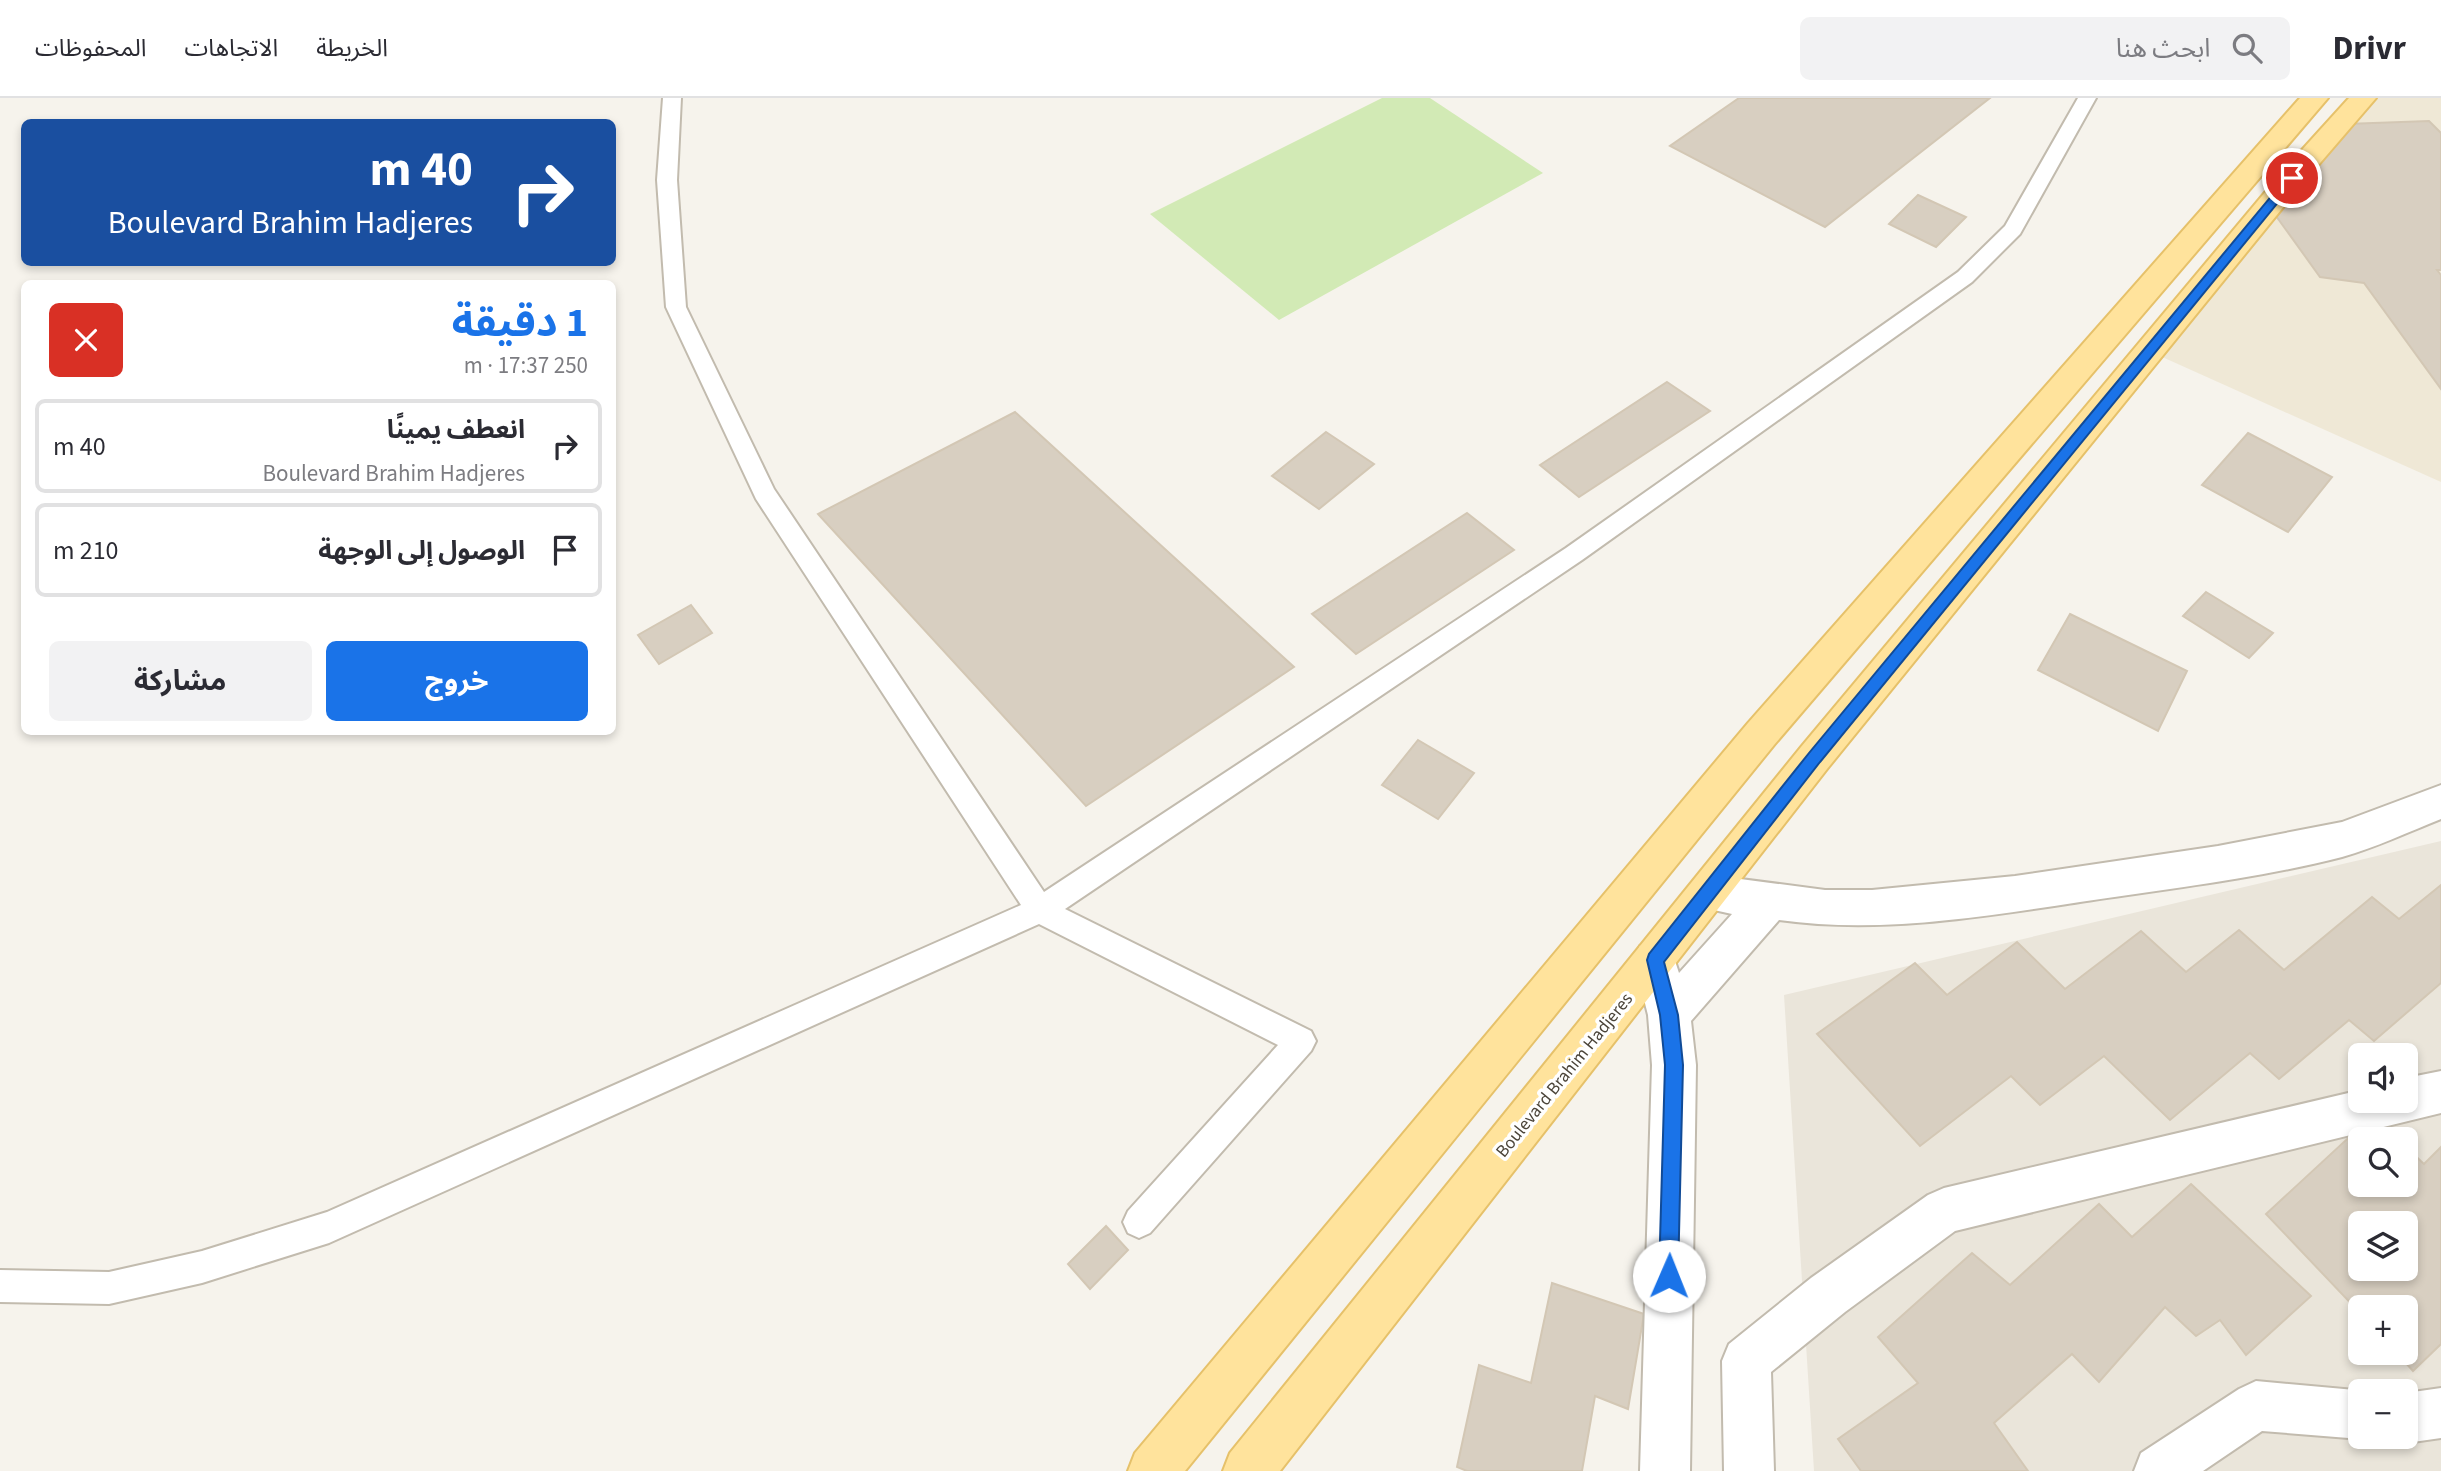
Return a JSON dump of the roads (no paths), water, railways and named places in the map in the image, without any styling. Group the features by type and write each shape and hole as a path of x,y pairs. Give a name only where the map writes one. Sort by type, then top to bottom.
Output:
{"main road":[{"path":"1153,1471 1761,734 2253,165 2315,98"},
{"name":"Boulevard Brahim Hadjeres","path":"1248,1471 1841,726 2283,189 2363,98"},
{"path":"1637,885 1685,924"}],"street":[{"path":"1710,893 1825,908 1872,908 2015,894 2218,864 2343,839 2441,802"},
{"path":"1669,1015 1769,902"},
{"path":"1655,960 1669,1015 1674,1065 1665,1471"},
{"path":"2418,1097 2441,1092"},
{"path":"1749,1471 1746,1361 1828,1295 1944,1210 2351,1113"},
{"path":"2159,1471 2256,1406 2348,1413"},
{"path":"2418,1416 2441,1413"}],"lane":[{"path":"672,98 667,180 676,307 764,494 1040,910 1301,1041 1139,1222"},
{"path":"0,1286 109,1288 202,1267 329,1227 1040,910 1574,554 1965,277 2013,230 2087,98"}]}
